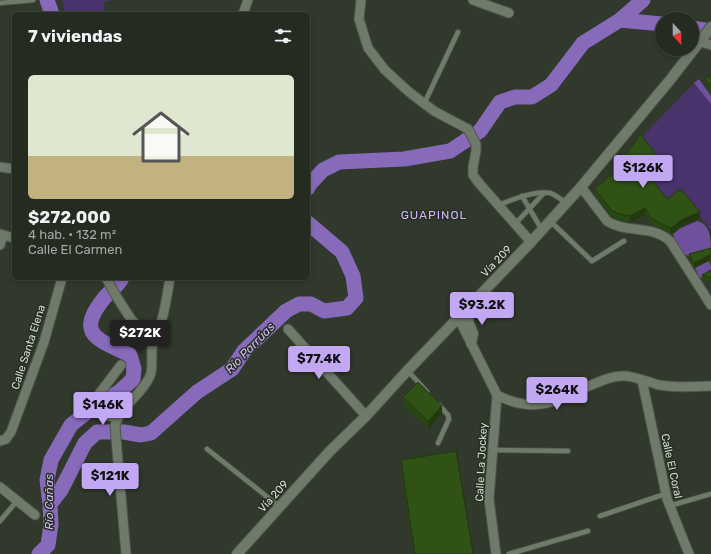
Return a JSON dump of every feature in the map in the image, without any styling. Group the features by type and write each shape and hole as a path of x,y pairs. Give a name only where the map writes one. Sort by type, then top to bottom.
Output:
{"main road":[{"name":"Vía 209","path":"237,554 330,451 366,416 581,187 703,39 711,27"},
{"path":"469,306 468,321 473,334 471,344"}],"street":[{"path":"244,12 248,0"},
{"path":"361,0 360,19 368,48 385,70 409,92 424,104 468,129 476,144 473,175 531,242"},
{"path":"473,0 509,13"},
{"path":"703,39 711,45"},
{"path":"0,167 12,169"},
{"path":"581,187 607,221 613,225 643,229 663,235 670,241 711,305"},
{"path":"0,245 2,234 12,237"},
{"name":"Calle Santa Elena","path":"0,441 6,439 11,432 44,342 61,280"},
{"path":"107,280 131,319 153,342"},
{"path":"126,554 116,438 116,422 144,388 150,375 153,342 159,329 170,280"},
{"path":"702,290 711,285"},
{"path":"458,317 497,395 510,401 531,406 550,402 564,398 598,382 621,376 632,377 674,387 711,386"},
{"path":"288,329 366,416"},
{"path":"116,422 101,410 96,398 121,365"},
{"name":"Calle El Coral","path":"642,380 665,494 689,554"},
{"name":"Calle La Jockey","path":"496,554 489,499 497,395"},
{"path":"0,487 35,515"}],"lane":[{"path":"0,3 33,0"},
{"path":"424,104 458,32"},
{"path":"498,205 522,196 544,193 552,193 566,203"},
{"path":"515,224 529,207 544,193"},
{"path":"522,196 542,230"},
{"path":"550,221 592,261 624,241"},
{"path":"407,371 433,398"},
{"path":"438,403 448,415 449,419 438,443"},
{"path":"207,449 280,507"},
{"path":"492,450 568,451"},
{"path":"600,516 665,494"},
{"path":"669,506 711,494"},
{"path":"0,521 17,501"},
{"path":"509,554 588,531"}],"shaded area":[{"path":"62,0 112,0 104,2 104,12 65,12"},
{"path":"699,79 711,96 711,104 694,83"},
{"path":"694,83 711,104 711,230 680,192 666,200 649,178 663,167 640,139"},
{"path":"697,221 705,225 708,229 711,252 691,256 685,255 678,247 673,234 681,228"},
{"path":"709,261 711,273 700,278 695,268"}],"building":[{"path":"711,75 711,88 705,78"},
{"path":"640,134 662,161 646,172 667,199 681,189 700,212 683,219 671,228 652,219 645,208 630,216 611,210 595,189 602,182 603,183 609,175 610,177 619,166"},
{"path":"711,248 711,258 710,255 694,263 689,254"},
{"path":"711,270 711,278 702,275"},
{"path":"418,382 442,406 428,421 403,397"},
{"path":"456,451 473,554 415,554 401,460"}],"waterway":[{"name":"Río Cañas","path":"47,0 51,12"},
{"path":"620,20 643,0"},
{"name":"Río Parrúas","path":"310,184 323,170 339,162 404,159 450,151 480,131 500,102 515,97 532,97 551,85 583,43 620,20 655,23"},
{"name":"Río Parrúas","path":"699,29 711,31"},
{"name":"Río Parrúas","path":"50,504 61,490 85,443 97,432 124,432 141,435 151,433 197,392 232,369 244,351 286,311 299,304 311,304 324,311 347,308 356,298 353,276 342,252 310,225"},
{"name":"Río Cañas","path":"39,554 48,545 51,524 47,480 51,460 71,425 91,409 119,392 133,379 134,369 130,355 99,339 94,334 91,327 91,319 96,309 121,280"}],"district":[{"name":"GUAPINOL","path":"434,215"}]}
